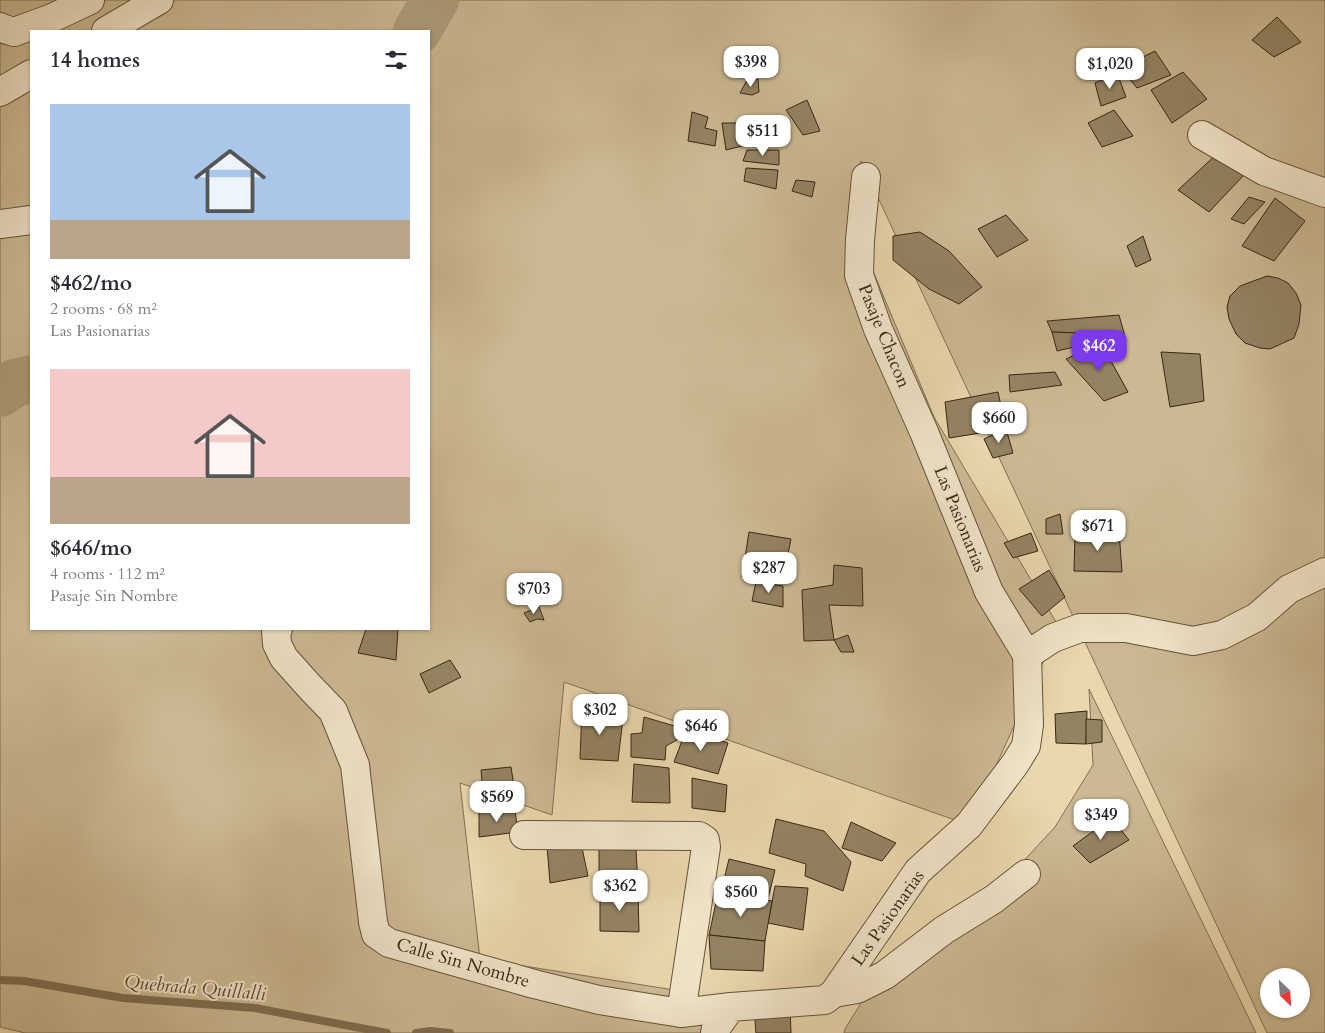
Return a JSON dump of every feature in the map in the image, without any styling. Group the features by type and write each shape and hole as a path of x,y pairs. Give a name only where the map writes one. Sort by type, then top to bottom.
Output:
{"street":[{"path":"0,27 14,32 52,18 90,0"},
{"path":"108,30 159,0"},
{"path":"0,92 30,75"},
{"path":"1202,134 1264,171 1325,193"},
{"name":"Pasaje Chacon","path":"866,176 860,240 860,275 878,330 924,432"},
{"path":"0,224 30,220"},
{"name":"Las Pasionarias","path":"834,994 918,871 969,825 1015,764 1026,746 1029,724 1027,655 989,592 924,432"},
{"path":"1027,655 1053,638 1080,628 1126,628 1192,641 1222,635 1257,617 1289,589 1325,572"},
{"name":"Calle Sin Nombre","path":"277,630 277,644 284,658 333,711 355,765 376,934 389,943 534,984 599,1000 681,1013 731,1007"},
{"path":"524,835 698,836 705,840 706,847 681,1013"},
{"path":"715,1033 716,1028 731,1007 825,1000 834,994 857,989 885,975 944,930 994,899 1026,874"}],"shaded area":[{"path":"0,0 1325,0 1325,1033 1267,1033 1260,1018 1310,1018 1310,968 1260,968 1260,1018 861,161 860,240 934,417 1059,627 969,825 564,682 552,815 460,783 480,959 693,993 704,1033 25,1033 0,1027"},
{"path":"1089,689 1256,1033 844,1033 874,982 991,896 1055,827 1093,765"}],"building":[{"path":"1277,17 1301,42 1274,57 1252,40"},
{"path":"1155,51 1171,75 1137,88 1121,68"},
{"path":"1183,72 1207,99 1172,123 1151,90"},
{"path":"1117,73 1126,97 1101,106 1095,83"},
{"path":"758,79 759,92 752,95 740,93 746,82"},
{"path":"807,100 820,131 803,135 786,110"},
{"path":"1114,110 1133,136 1102,147 1088,123"},
{"path":"692,112 708,117 705,128 717,131 715,146 688,141"},
{"path":"722,123 747,123 746,145 726,150"},
{"path":"747,150 779,150 779,165 743,161"},
{"path":"1219,152 1243,176 1209,212 1178,190"},
{"path":"746,168 778,170 776,189 744,181"},
{"path":"796,180 815,182 812,197 792,191"},
{"path":"1249,197 1265,202 1244,224 1231,219"},
{"path":"1275,198 1305,221 1274,261 1242,246"},
{"path":"1006,215 1028,240 997,257 978,229"},
{"path":"920,232 949,251 982,287 959,304 929,289 893,260 893,236"},
{"path":"1143,236 1151,260 1136,267 1127,246"},
{"path":"1267,276 1278,278 1288,283 1296,293 1301,305 1299,324 1294,338 1270,349 1245,343 1236,334 1229,319 1227,307 1230,296 1240,286"},
{"path":"1119,315 1126,340 1087,344 1082,333 1052,332 1047,321"},
{"path":"1052,332 1082,333 1087,344 1057,351"},
{"path":"1101,343 1128,392 1104,401 1066,359"},
{"path":"1161,352 1200,354 1204,401 1170,407"},
{"path":"1055,372 1062,385 1010,392 1009,375"},
{"path":"998,392 1006,429 949,438 945,402"},
{"path":"1006,429 1013,453 993,458 984,439"},
{"path":"1060,514 1063,534 1046,534 1046,519"},
{"path":"1119,531 1122,572 1074,571 1075,534"},
{"path":"749,532 791,539 787,559 768,557 764,580 742,577"},
{"path":"1031,533 1038,551 1013,558 1004,543"},
{"path":"834,565 862,568 863,606 829,605 834,640 804,641 802,590 833,585"},
{"path":"1049,570 1065,597 1042,616 1019,589"},
{"path":"756,582 783,586 783,607 752,601"},
{"path":"539,607 544,620 537,619 530,622 524,613"},
{"path":"366,630 398,630 396,660 358,653"},
{"path":"848,635 854,652 841,652 834,640"},
{"path":"450,660 461,677 429,693 420,674"},
{"path":"582,708 623,718 618,761 580,759"},
{"path":"1087,711 1086,744 1056,743 1055,714"},
{"path":"644,717 678,727 677,740 666,746 665,760 631,757 631,734 642,733"},
{"path":"1086,719 1102,720 1102,742 1086,744"},
{"path":"686,730 728,743 718,774 674,762"},
{"path":"634,764 669,768 670,803 632,802"},
{"path":"511,767 517,806 484,804 481,770"},
{"path":"692,778 727,785 725,812 692,808"},
{"path":"515,811 518,832 479,837 479,812"},
{"path":"1111,818 1129,840 1090,863 1073,846"},
{"path":"776,819 824,831 851,862 843,891 805,876 806,864 769,853"},
{"path":"851,822 896,843 882,861 842,848"},
{"path":"581,843 588,876 550,883 547,846"},
{"path":"599,849 636,850 638,884 599,885"},
{"path":"729,859 775,870 768,899 722,888"},
{"path":"775,886 808,888 803,930 768,923"},
{"path":"638,891 639,932 600,931 600,894"},
{"path":"718,893 772,901 765,941 709,935"},
{"path":"709,935 765,941 763,971 711,969"},
{"path":"790,1005 791,1033 756,1033 754,1009"}],"waterway":[{"path":"418,30 435,0"},
{"path":"0,393 15,383 30,379"},
{"name":"Quebrada Quillalli","path":"0,980 24,981 123,998 255,1008 387,1033"},
{"name":"Quebrada Quillalli","path":"416,1033 430,1031 450,1033"}]}
